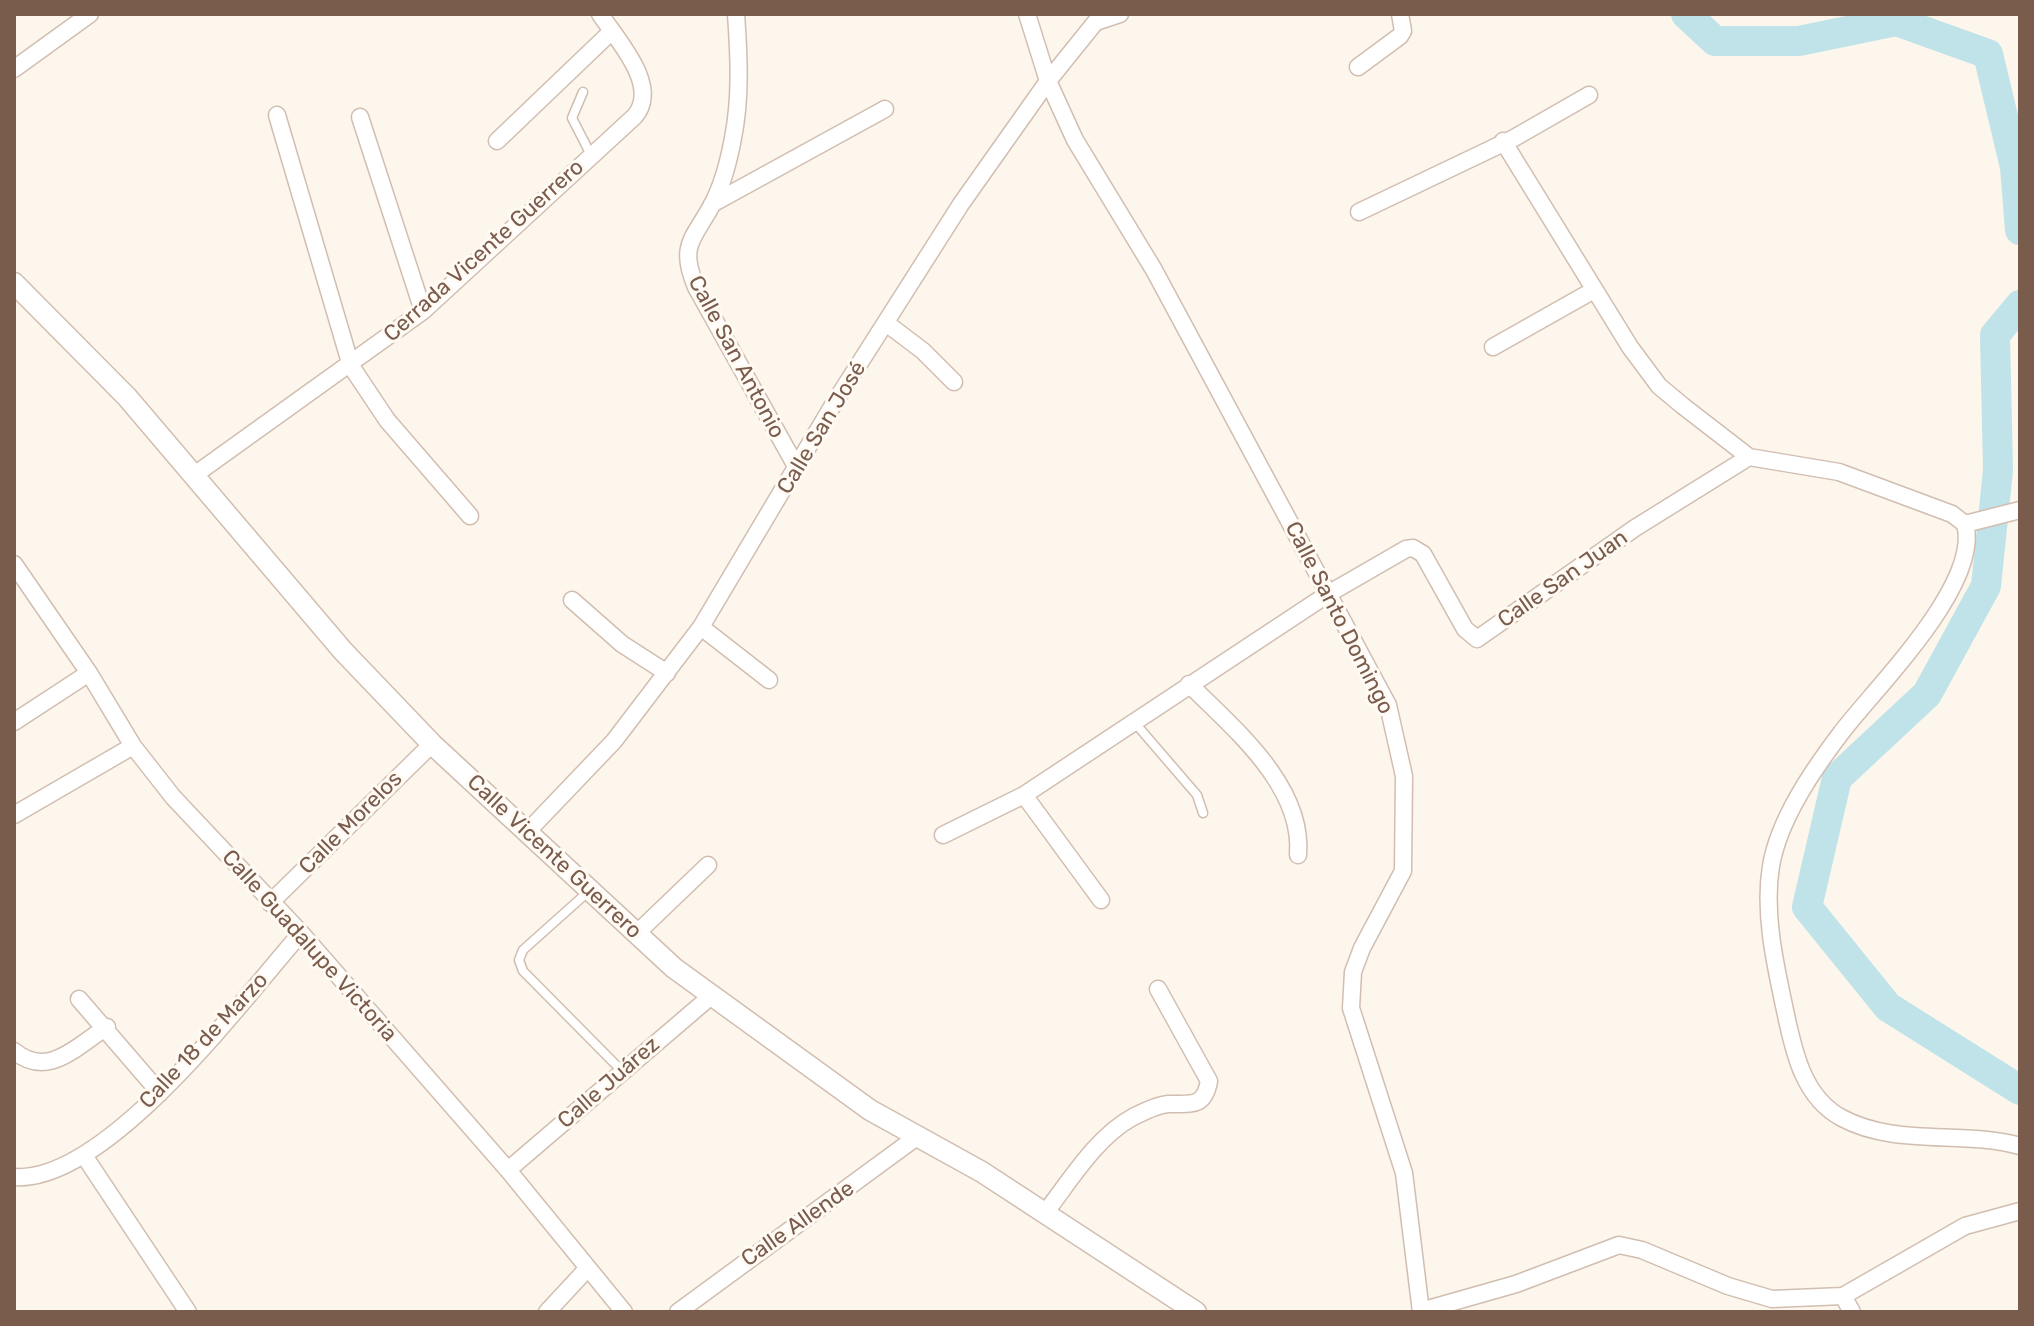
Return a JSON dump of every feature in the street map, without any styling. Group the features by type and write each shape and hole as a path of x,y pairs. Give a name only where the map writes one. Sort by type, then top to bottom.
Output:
{"street":[{"path":"14,69 90,14"},
{"name":"Cerrada Vicente Guerrero","path":"193,476 351,366 423,311 635,116 646,97 644,87 600,14"},
{"name":"Calle San Antonio","path":"736,14 735,123 724,177 712,204 690,239 687,249 689,270 797,468"},
{"name":"Calle Santo Domingo","path":"1027,14 1048,81 1075,140 1154,270 1388,705 1404,776 1403,871 1362,948 1353,972 1351,1008 1404,1173 1421,1311"},
{"path":"1099,18 1120,14"},
{"path":"1358,67 1400,36 1403,31 1400,14"},
{"name":"Calle San José","path":"528,831 614,741 701,627 961,204 1048,81 1099,18"},
{"path":"497,141 612,31"},
{"path":"1359,212 1589,95"},
{"path":"712,204 885,109"},
{"path":"277,115 351,366 387,420 470,516"},
{"path":"360,117 423,311"},
{"path":"1503,141 1630,347 1659,386 1749,457 1839,472 1952,514 1965,524"},
{"name":"Calle Vicente Guerrero","path":"14,283 127,397 343,651 432,744 636,934 710,997 746,1018 817,1075 1045,1213 1188,1310"},
{"path":"1493,347 1594,290"},
{"path":"886,323 923,351 954,382"},
{"name":"Calle San Juan","path":"943,835 1024,795 1328,594 1413,548 1427,559 1468,635 1477,639 1635,528 1749,457"},
{"path":"1965,524 2020,510"},
{"path":"1965,524 1964,549 1935,617 1842,731 1805,788 1779,838 1771,865 1769,903 1778,975 1796,1059 1820,1102 1839,1117 1887,1133 2020,1146"},
{"name":"Calle Guadalupe Victoria","path":"14,564 89,673 133,746 508,1170 586,1270 624,1312"},
{"path":"572,600 622,644 667,673"},
{"path":"701,627 769,680"},
{"path":"14,722 89,673"},
{"path":"1189,684 1259,757 1289,801 1299,838 1298,855"},
{"name":"Calle Morelos","path":"270,903 432,744"},
{"path":"14,815 133,746"},
{"path":"1024,795 1101,900"},
{"path":"636,934 708,865"},
{"name":"Calle 18 de Marzo","path":"14,1177 85,1157 160,1093 301,933"},
{"path":"1045,1213 1114,1130 1155,1107 1194,1105 1203,1101 1209,1081 1158,989"},
{"name":"Calle Juárez","path":"508,1170 710,997"},
{"path":"79,999 107,1027 160,1093"},
{"path":"14,1051 28,1062 47,1064 107,1027"},
{"name":"Calle Allende","path":"678,1312 918,1136"},
{"path":"85,1157 188,1312"},
{"path":"1421,1311 1516,1284 1619,1245 1642,1250 1728,1286 1772,1299 1843,1296 1965,1226 2020,1211"},
{"path":"547,1312 586,1270"},
{"path":"1843,1296 1852,1312"}],"lane":[{"path":"583,92 572,118 591,156"},
{"path":"1135,723 1197,795 1203,813"},
{"path":"589,890 523,950 519,960 523,971 622,1071"}],"waterway":[{"path":"1686,14 1715,41 1799,41 1896,21 1988,54 2015,167 2020,230"},
{"path":"2020,305 1995,335 1998,470 1986,586 1927,694 1837,778 1807,907 1888,1007 2020,1090"}]}
